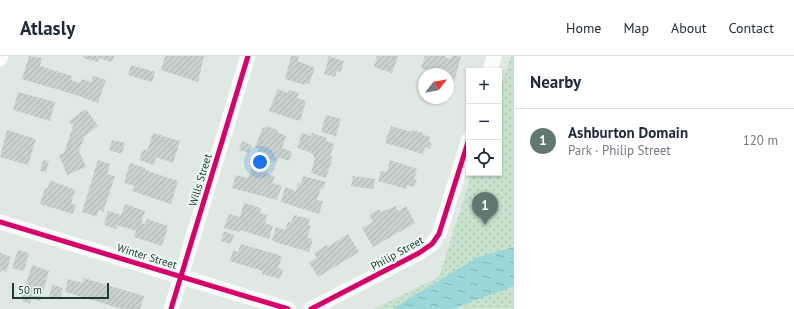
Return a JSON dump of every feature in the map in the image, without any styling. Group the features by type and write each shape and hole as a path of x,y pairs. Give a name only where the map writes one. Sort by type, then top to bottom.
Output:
{"street":[{"name":"Wills Street","path":"171,309 248,56"},
{"path":"491,68 494,56"},
{"name":"Philip Street","path":"312,309 419,253 432,244 439,234 469,140"},
{"name":"Winter Street","path":"0,222 288,309"}],"green space":[{"path":"511,56 514,56 514,309 374,309 439,277 471,176 502,176 502,83"}],"water":[{"path":"514,247 514,286 452,309 392,309 478,257"}],"building":[{"path":"29,56 42,58 40,66 72,76 71,80 80,83 82,79 91,82 93,76 106,80 98,103 22,79"},
{"path":"84,56 114,56 112,62 99,58 98,62 83,58"},
{"path":"165,56 204,56 198,82 161,70"},
{"path":"291,56 299,56 298,61 315,68 309,84 305,83 305,85 285,79"},
{"path":"329,56 344,61 341,72 337,71 335,77 324,74"},
{"path":"377,56 398,56 392,73 374,67"},
{"path":"425,56 446,56 445,58 451,59 452,56 461,56 454,82 454,68 421,68"},
{"path":"131,65 155,72 152,82 128,75"},
{"path":"278,89 288,93 289,90 299,93 297,98 306,101 300,121 269,111"},
{"path":"18,92 55,102 50,121 13,110"},
{"path":"86,109 98,126 85,136 79,151 86,167 67,175 59,155 64,153 73,126 69,121"},
{"path":"326,115 341,119 336,136 321,132"},
{"path":"266,126 278,130 277,132 286,136 282,148 292,152 289,161 279,158 277,162 257,155 259,149 255,147 263,127 266,128"},
{"path":"391,126 411,132 412,130 423,133 423,135 430,137 429,142 432,143 430,149 425,147 423,154 385,143"},
{"path":"7,130 36,139 28,165 0,157"},
{"path":"153,133 180,141 173,163 156,157 154,165 139,160 143,149 147,151"},
{"path":"302,133 311,136 312,133 327,138 326,141 334,144 330,156 333,157 326,178 311,173 315,159 312,153 297,148"},
{"path":"112,140 125,143 122,154 109,150"},
{"path":"242,141 252,145 249,153 239,150"},
{"path":"43,160 49,161 46,172 40,171"},
{"path":"98,160 110,164 107,174 115,176 103,212 99,210 97,217 82,212"},
{"path":"390,160 417,169 414,179 417,180 414,187 407,185 407,189 378,181 381,171 387,172"},
{"path":"130,163 145,168 145,170 178,181 171,204 132,191 134,186 124,183"},
{"path":"253,164 268,169 267,174 275,176 272,183 282,186 277,200 232,188 236,175 248,178"},
{"path":"303,176 326,182 323,189 321,188 317,200 323,201 319,214 281,202 285,187 296,191 298,183 301,184"},
{"path":"353,176 375,179 373,189 351,186"},
{"path":"50,180 75,190 71,204 76,205 73,214 40,204 45,188 47,189"},
{"path":"244,203 261,208 260,213 267,215 265,223 273,226 269,239 240,230 239,232 224,228 229,214 240,217"},
{"path":"125,204 145,211 141,223 145,224 147,219 168,226 162,246 134,237 136,231 117,225 116,229 104,225 108,211 121,215"},
{"path":"396,206 398,211 406,206 415,223 373,247 362,228 373,222 369,215 379,209 381,212"},
{"path":"294,215 310,219 308,225 311,226 307,238 313,239 309,252 272,241 276,227 285,230 288,222 291,223"},
{"path":"224,231 234,235 231,244 221,241"},
{"path":"348,234 359,252 318,277 309,263 317,258 314,253 327,245 328,247"},
{"path":"241,244 282,256 278,268 283,270 280,279 262,274 263,271 230,261 233,250 238,252"},
{"path":"18,250 29,253 24,271 12,268"},
{"path":"0,253 11,257 6,272 1,270 0,274"},
{"path":"32,265 49,271 40,301 31,299 30,304 21,300"},
{"path":"84,278 144,296 140,309 122,309 65,292 68,279 82,283"},
{"path":"52,285 63,288 60,300 49,297"}],"cycle path":[{"path":"171,309 248,56"},
{"path":"311,309 419,253 432,244 439,234 469,140"},
{"path":"0,222 288,309"}],"place":[{"name":"Ashburton Domain","path":"485,225"}]}
